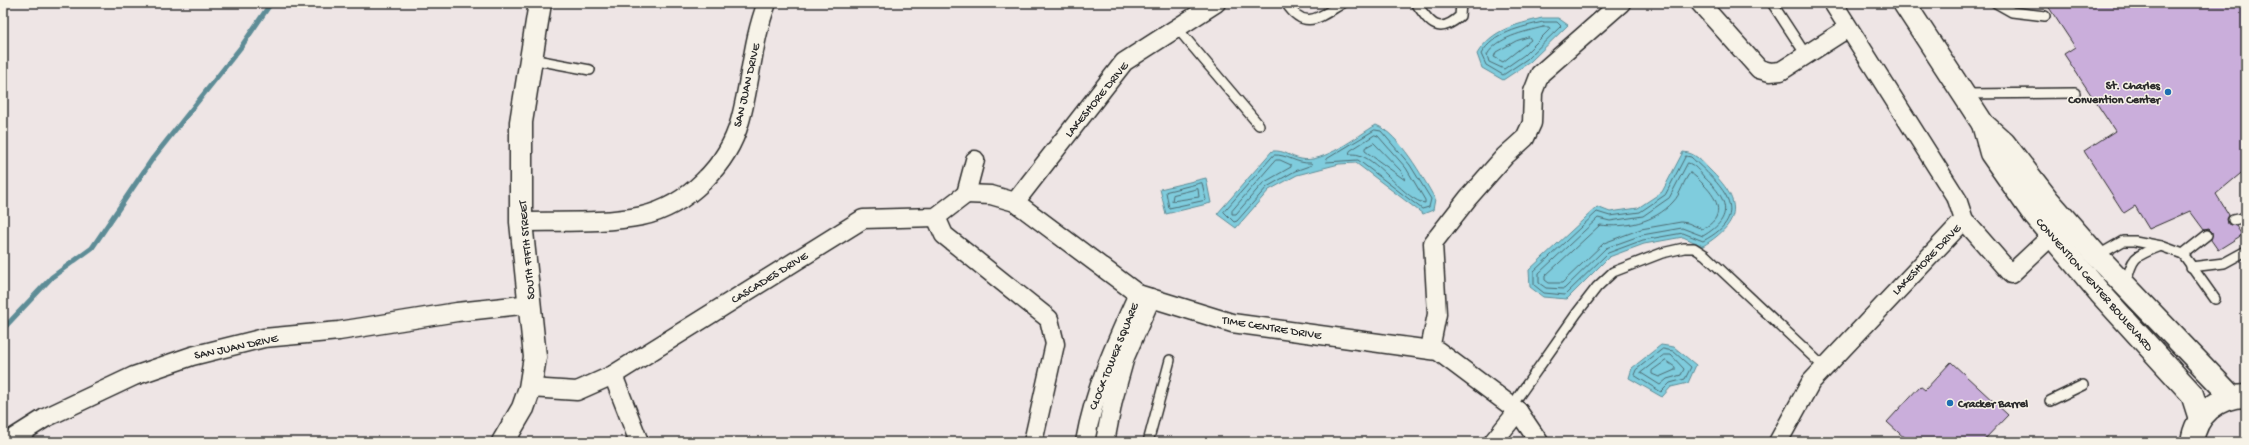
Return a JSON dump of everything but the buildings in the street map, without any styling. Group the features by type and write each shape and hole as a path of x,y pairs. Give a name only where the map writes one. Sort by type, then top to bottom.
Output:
{"street":[{"name":"SOUTH FIFTH STREET","path":"509,436 523,408 530,388 535,357 531,304 521,222 521,122 540,3"},
{"name":"SAN JUAN DRIVE","path":"521,222 624,219 644,216 673,204 708,178 730,146 740,121 760,21 767,3"},
{"name":"LAKESHORE DRIVE","path":"1015,202 1124,62 1216,3"},
{"path":"1430,350 1437,314 1432,243 1494,168 1525,138 1532,123 1533,92 1540,74 1621,3"},
{"path":"1700,3 1759,69 1770,72 1781,71 1848,28"},
{"name":"LAKESHORE DRIVE","path":"1778,442 1811,382 1964,220 1957,200 1880,74 1848,28 1833,3"},
{"name":"CONVENTION CENTER BOULEVARD","path":"1904,3 1983,124 2004,143 2067,222 2097,256 2239,397"},
{"name":"CONVENTION CENTER BOULEVARD","path":"1983,124 1991,153 2051,236 2100,293 2192,394 2200,420"},
{"path":"975,160 966,194 936,217 944,235 1049,319 1055,344 1033,442"},
{"name":"TIME CENTRE DRIVE","path":"966,194 991,195 1015,202 1145,296 1232,323 1438,351 1514,409 1539,442"},
{"name":"CASCADES DRIVE","path":"530,388 577,391 614,375 863,219 936,217"},
{"path":"1964,220 2011,274 2067,222"},
{"name":"CLOCK TOWER SQUARE","path":"1085,442 1090,412 1116,342 1145,296"},
{"name":"CLOCK TOWER SQUARE","path":"1105,442 1113,400 1145,296"},
{"name":"SAN JUAN DRIVE","path":"7,442 46,418 134,376 192,356 264,338 338,331 450,313 531,304"},
{"path":"614,375 639,442"},
{"path":"2192,442 2193,433 2208,409 2220,401 2239,397"},
{"path":"1493,442 1514,409"}],"lane":[{"path":"1286,3 1292,13 1301,19 1314,20 1343,3"},
{"path":"1416,3 1428,21 1437,26 1450,26 1460,16 1462,3"},
{"path":"1772,3 1806,55"},
{"path":"1996,3 2012,12 2045,16"},
{"path":"1177,28 1259,125"},
{"path":"531,59 590,70"},
{"path":"1964,94 2075,93"},
{"path":"2232,220 2246,217"},
{"path":"2183,254 2207,235"},
{"path":"2097,256 2123,241 2135,241 2161,246 2183,254 2215,299"},
{"path":"2126,286 2130,268 2137,255 2161,246"},
{"path":"1514,409 1577,313 1597,287 1613,272 1662,253 1684,248 1694,248 1705,255 1825,368"},
{"path":"2191,267 2224,263 2246,251"},
{"path":"1148,442 1170,360"},
{"path":"2050,401 2084,385"}],"water":[{"path":"1542,18 1558,18 1568,25 1530,62 1503,80 1482,68 1477,54 1497,33 1523,23"},
{"path":"1376,125 1393,137 1410,157 1435,199 1433,210 1423,214 1356,163 1339,164 1297,175 1269,190 1236,228 1217,214 1272,151 1281,152 1301,159 1319,157 1340,148"},
{"path":"1683,152 1695,156 1721,181 1728,191 1732,201 1734,210 1731,219 1716,237 1703,246 1683,237 1644,244 1609,257 1567,299 1543,297 1530,287 1529,270 1597,207 1610,212 1638,208 1662,192"},
{"path":"1206,178 1211,203 1166,214 1160,189"},
{"path":"1661,345 1674,347 1696,365 1688,383 1671,387 1662,397 1629,378 1632,368"}],"waterway":[{"path":"3,329 52,277 92,248 153,158 241,47 271,3"}],"place":[{"name":"St. Charles Convention Center","path":"2168,92"},
{"name":"Cracker Barrel","path":"1950,403"}]}
